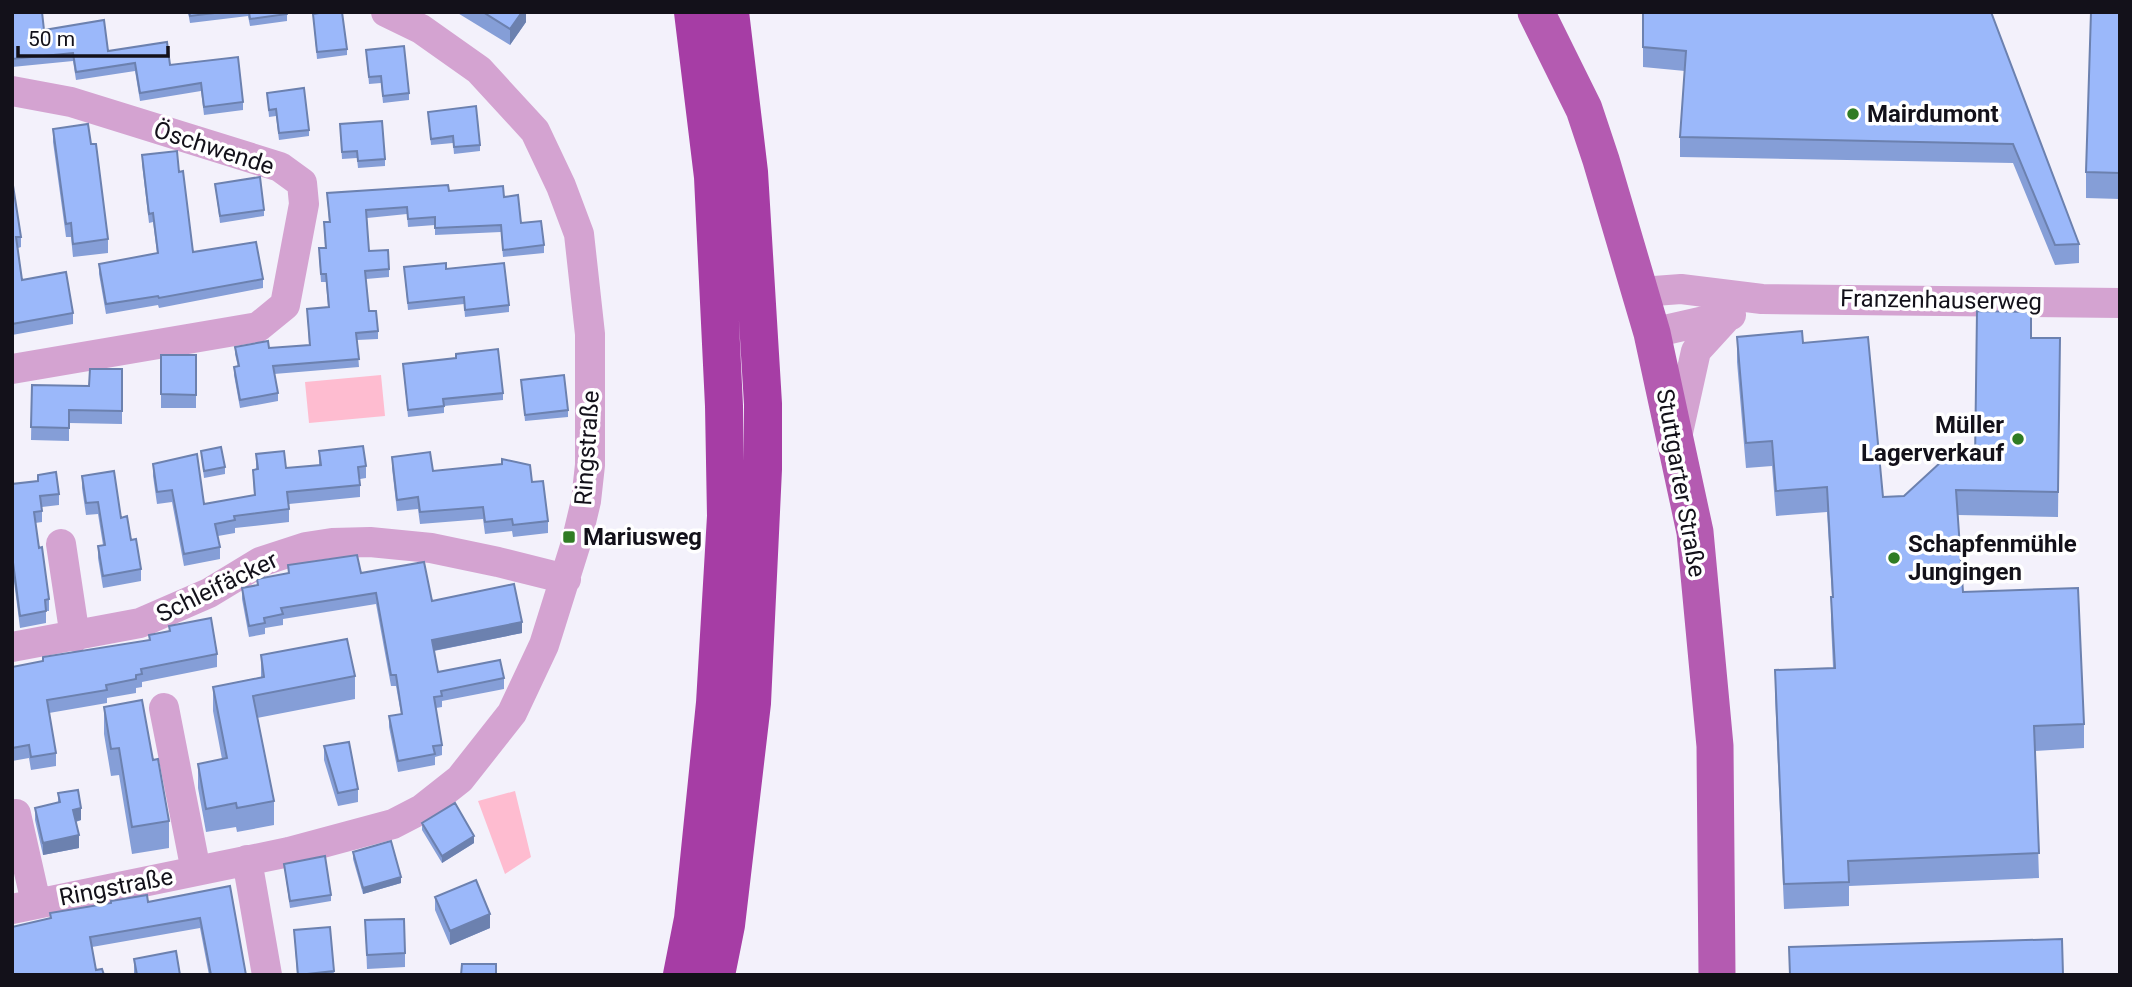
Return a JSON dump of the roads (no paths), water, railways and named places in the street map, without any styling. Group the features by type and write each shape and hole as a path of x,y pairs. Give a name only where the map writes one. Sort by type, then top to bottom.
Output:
{"highway":[{"path":"682,975 693,919 715,703 726,516 724,406 713,177 692,12"},
{"path":"716,975 726,925 752,703 763,469 763,392 749,172 730,12"}],"main road":[{"name":"Stuttgarter Straße","path":"1536,12 1584,108 1641,292 1695,532 1715,747 1717,975"}],"street":[{"name":"Ringstraße","path":"16,814 24,906 381,829 422,808 460,779 512,713 544,645 566,579 586,501 592,430 590,334 579,234 561,186 534,131 479,70 421,29 386,12"},
{"name":"Öschwende","path":"12,91 71,102 280,167 302,183 304,204 285,305 258,327 12,369"},
{"name":"Franzenhauserweg","path":"1641,292 1681,289 1762,299 2120,303 2120,316"},
{"name":"Franzenhauserweg","path":"1652,333 1728,316 1762,299"},
{"path":"1676,441 1696,351 1728,316"},
{"name":"Schleifäcker","path":"12,647 140,623 209,593 260,562 306,547 332,543 370,542 431,548 566,579"},
{"path":"61,544 75,637"},
{"name":"Ringstraße","path":"164,708 196,871"},
{"path":"247,860 267,975"}],"place":[{"name":"Mairdumont","path":"1853,114"},
{"name":"Müller Lagerverkauf","path":"2018,439"},
{"name":"Mariusweg","path":"569,537"},
{"name":"Schapfenmühle Jungingen","path":"1894,558"}]}
